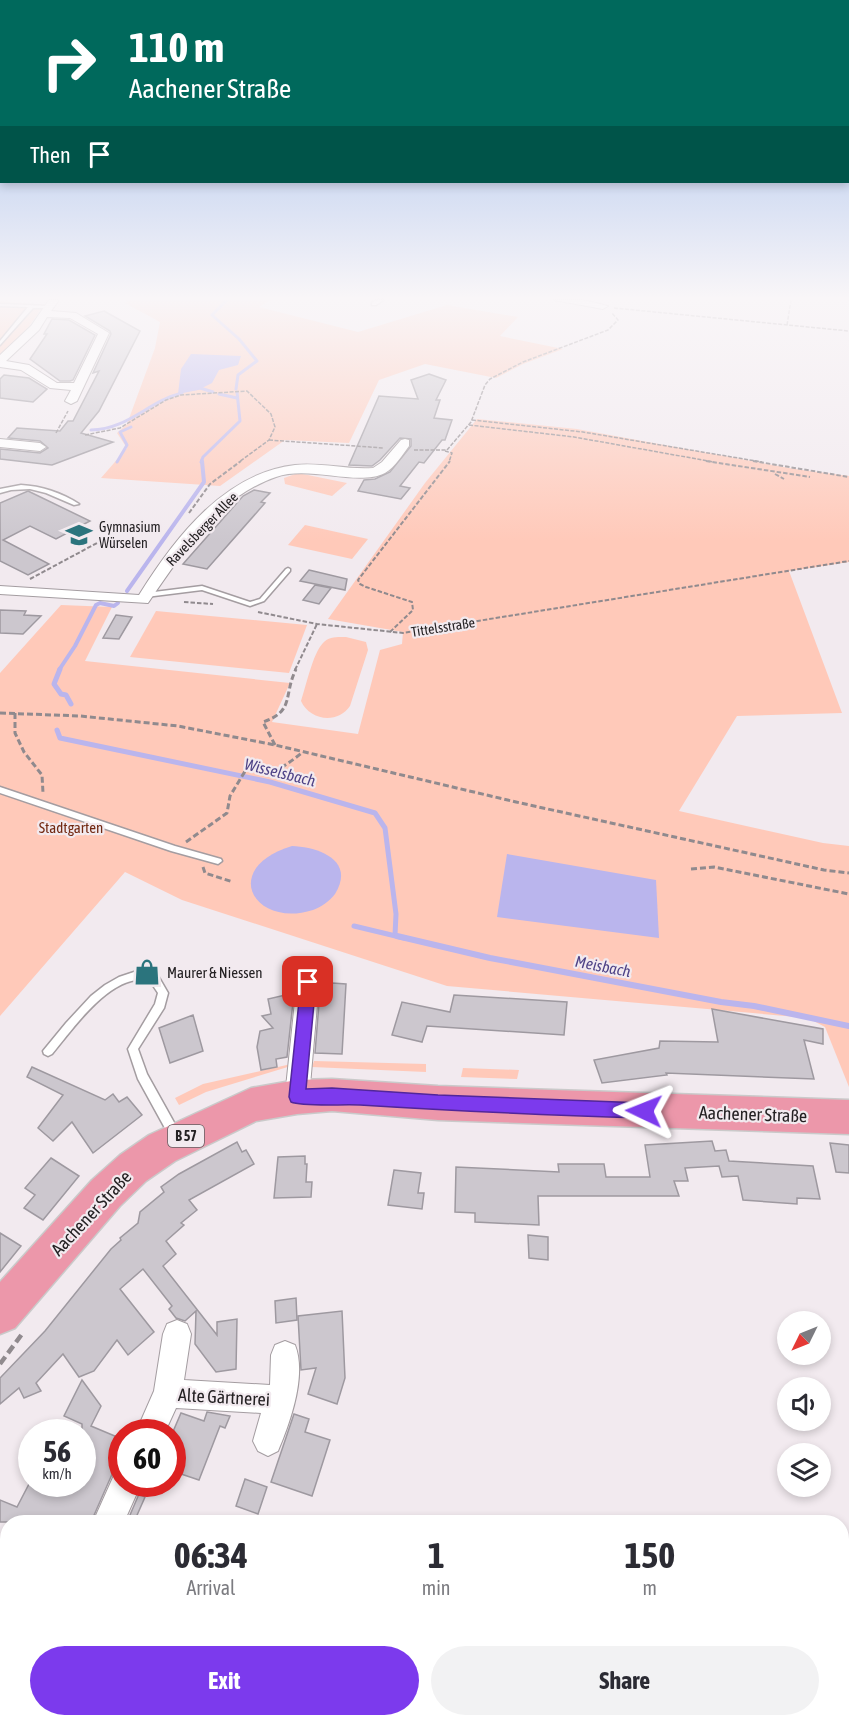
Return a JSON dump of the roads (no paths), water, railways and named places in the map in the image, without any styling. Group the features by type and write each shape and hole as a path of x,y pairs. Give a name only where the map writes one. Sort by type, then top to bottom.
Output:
{"main road":[{"name":"Aachener Straße","path":"13,1321 106,1193 133,1168 177,1140 251,1105 297,1097 332,1095 438,1103 849,1118"}],"street":[{"path":"43,381 59,388 76,386"},
{"path":"71,401 79,381"},
{"path":"0,443 40,447"},
{"name":"Ravelsberger Allee","path":"145,597 170,558 242,487 269,474 301,468 374,472 385,466 402,446"},
{"path":"6,591 145,597"},
{"path":"297,1097 308,982"},
{"name":"Alte Gärtnerei","path":"156,1419 168,1393 177,1334"},
{"name":"Alte Gärtnerei","path":"268,1441 285,1382 285,1355"},
{"name":"Alte Gärtnerei","path":"168,1393 280,1400"},
{"path":"111,1515 120,1497"}],"lane":[{"path":"0,491 32,486 42,488 76,504"},
{"path":"145,597 202,588 250,604 262,600 288,570"},
{"path":"0,790 174,849 218,861"},
{"path":"48,1051 108,985 127,976 142,974 153,977 162,993 160,1005 133,1049 142,1077 177,1140"}],"waterway":[{"name":"Wisselsbach","path":"236,389 237,381"},
{"path":"194,389 200,388 213,392"},
{"name":"Wisselsbach","path":"201,462 203,457 240,421 237,392"},
{"path":"91,430 116,425 159,402 182,393"},
{"path":"219,394 237,398"},
{"path":"117,462 127,445 120,432 131,427"},
{"name":"Wisselsbach","path":"127,591 204,482 202,461"},
{"name":"Wisselsbach","path":"59,670 75,646 96,605 100,603 114,606 118,603"},
{"name":"Wisselsbach","path":"60,669 54,684 61,694 66,695 71,704"},
{"name":"Wisselsbach","path":"57,730 60,738 270,782 375,813 385,828 396,914 395,935"},
{"name":"Meisbach","path":"354,926 404,938"},
{"name":"Meisbach","path":"397,936 490,958 721,1002 754,1006 849,1026"}],"place":[{"name":"Gymnasium Würselen","path":"79,535"},
{"name":"Maurer & Niessen","path":"147,972"}],"park label":[{"name":"Stadtgarten","path":"71,827"}]}
